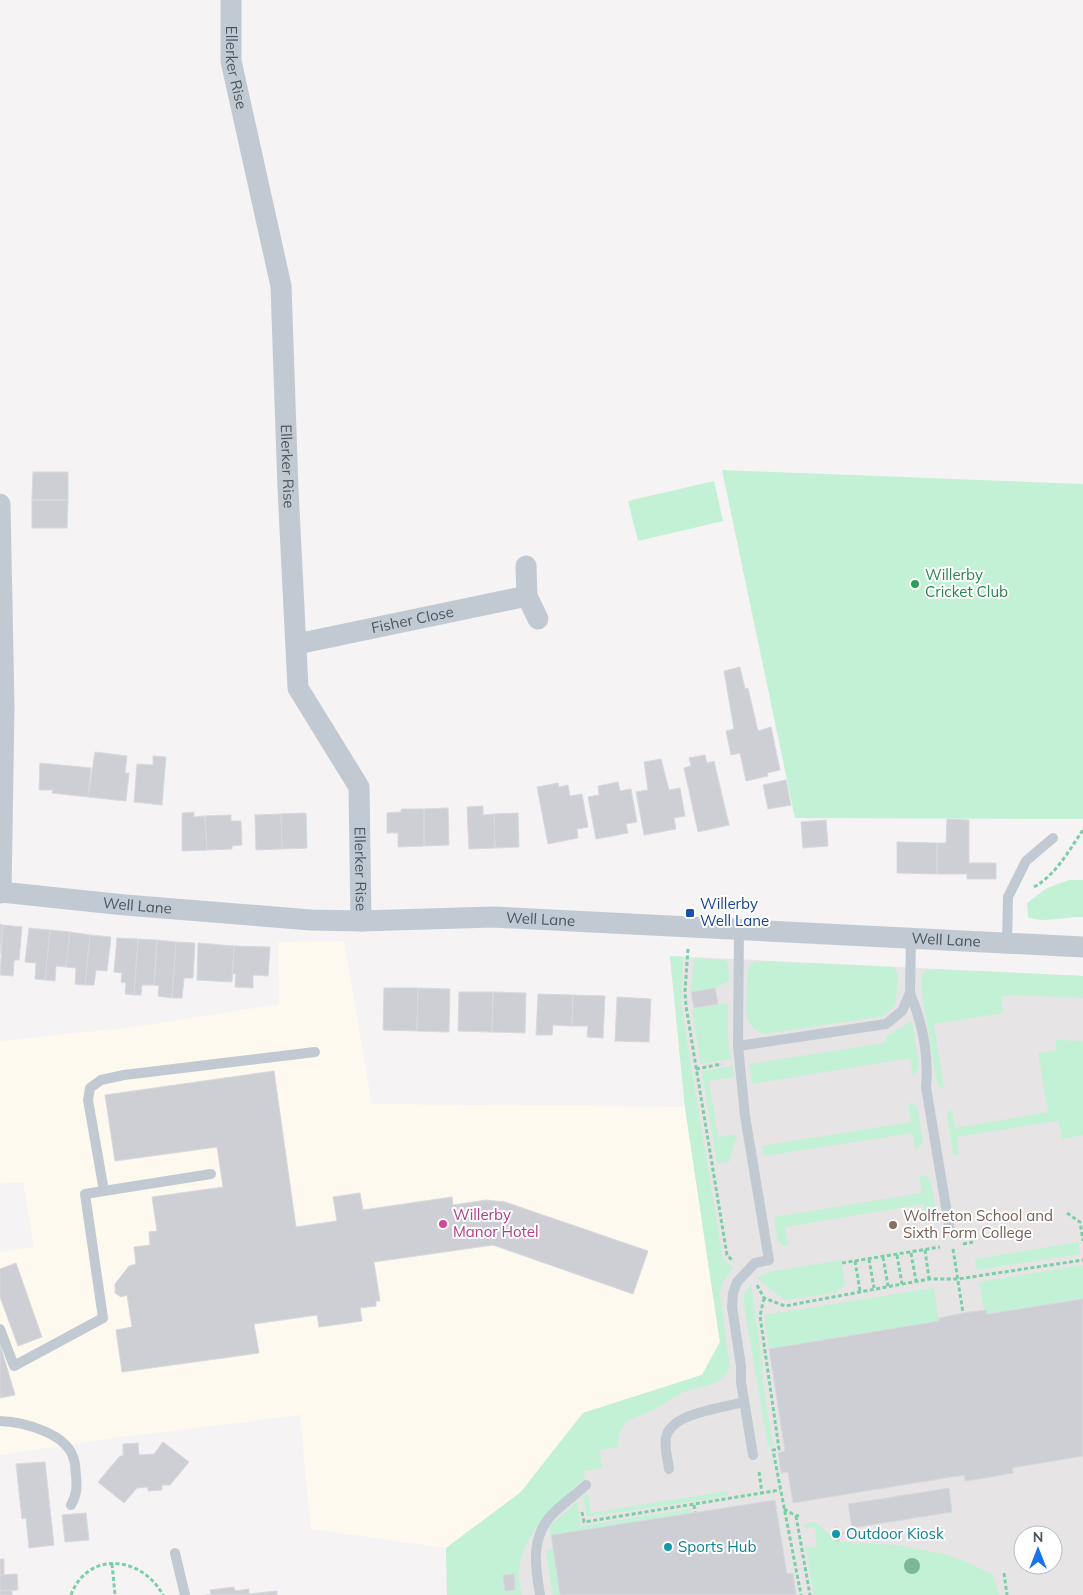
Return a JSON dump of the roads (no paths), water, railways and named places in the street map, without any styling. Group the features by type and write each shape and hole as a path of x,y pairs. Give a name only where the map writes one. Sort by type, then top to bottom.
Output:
{"street":[{"name":"Ellerker Rise","path":"231,0 231,61 281,286 288,489 298,688 359,787 361,921"},
{"path":"0,504 4,707 0,892"},
{"path":"526,566 527,596 538,619"},
{"name":"Fisher Close","path":"297,644 527,596"},
{"name":"Well Lane","path":"0,892 126,905 311,920 361,921 493,917 739,928 1083,947"}],"lane":[{"path":"1007,943 1008,897 1026,862 1053,838"},
{"path":"739,928 738,1046 745,1116 769,1260 755,1263 737,1282 733,1293 732,1307 753,1455"},
{"path":"912,939 910,993 920,1022 928,1072 926,1086 950,1231"},
{"path":"738,1046 886,1024 902,1011 910,993"},
{"path":"104,1191 88,1100 90,1088 101,1080 124,1075 315,1052"},
{"path":"0,1329 14,1366 103,1318 85,1194 211,1174"},
{"path":"669,1469 665,1440 668,1429 677,1421 744,1402"},
{"path":"0,1420 22,1422 46,1431 62,1443 74,1458 78,1493 71,1505"},
{"path":"540,1595 535,1564 538,1541 546,1522 582,1489"},
{"path":"175,1553 185,1595"}],"place":[{"name":"Willerby Cricket Club","path":"915,584"},
{"name":"Willerby Well Lane","path":"690,913"},
{"name":"Willerby Manor Hotel","path":"443,1224"},
{"name":"Wolfreton School and Sixth Form College","path":"893,1225"},
{"name":"Outdoor Kiosk","path":"836,1534"},
{"name":"Sports Hub","path":"668,1547"}]}
